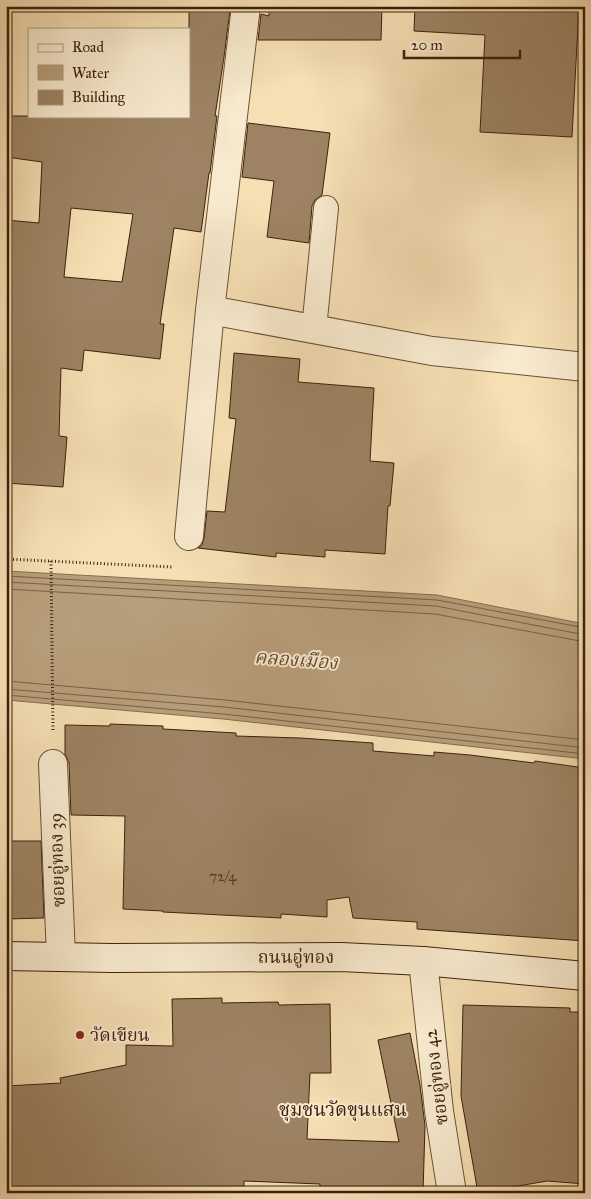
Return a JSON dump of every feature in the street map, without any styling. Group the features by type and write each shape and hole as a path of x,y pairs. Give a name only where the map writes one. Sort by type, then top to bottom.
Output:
{"street":[{"path":"188,536 210,310 246,6"},
{"path":"210,310 432,351 585,367"},
{"name":"ซอยอู่ทอง 39","path":"53,764 61,957"},
{"name":"ถนนอู่ทอง","path":"6,956 122,958 341,957 423,961 585,976"},
{"name":"ซอยอู่ทอง 42","path":"423,961 439,1111 452,1193"}],"lane":[{"path":"314,329 326,208"}],"path":[{"path":"6,77 10,68 10,6"},
{"path":"6,558 186,568 188,536"},
{"path":"51,561 53,764"}],"water":[{"name":"คลองเมือง","path":"6,571 437,595 585,624 585,759 223,719 6,700"}],"building":[{"path":"189,6 230,10 201,232 174,228 160,324 164,324 160,359 84,350 82,371 61,368 59,436 67,437 63,487 6,483 6,220 39,223 42,162 6,157 10,116 28,116 28,118 190,118","holes":["71,208 133,214 122,282 64,277"]},
{"path":"269,6 382,6 381,40 258,40 261,14 269,16"},
{"path":"415,6 579,6 572,137 480,132 485,35 414,31"},
{"path":"248,123 330,133 322,195 315,200 312,206 309,243 267,237 274,181 242,177"},
{"path":"234,353 300,359 298,382 374,388 370,461 394,463 390,506 388,506 385,554 325,550 325,557 276,553 276,557 198,548 202,545 204,538 207,511 225,512 236,419 229,418"},
{"path":"110,724 163,726 163,729 236,733 236,736 373,743 373,751 434,756 434,752 534,763 535,761 585,768 585,941 417,929 417,922 353,918 349,897 327,900 327,917 281,914 281,918 123,909 125,816 71,815 69,763 65,754 65,725 110,726"},
{"path":"6,841 41,841 44,918 6,919"},
{"path":"222,998 222,1003 278,1002 279,1005 330,1004 331,1073 310,1073 307,1139 399,1142 378,1040 410,1033 420,1085 425,1126 423,1193 320,1193 320,1184 244,1181 244,1193 6,1193 6,1086 61,1083 60,1078 126,1065 126,1045 173,1046 172,999"},
{"path":"463,1005 570,1008 570,1012 585,1012 585,1184 547,1181 478,1193 461,1096"}],"place":[{"name":"วัดเขียน","path":"80,1035"}],"district":[{"name":"ชุมชนวัดขุนแสน","path":"343,1109"}]}
